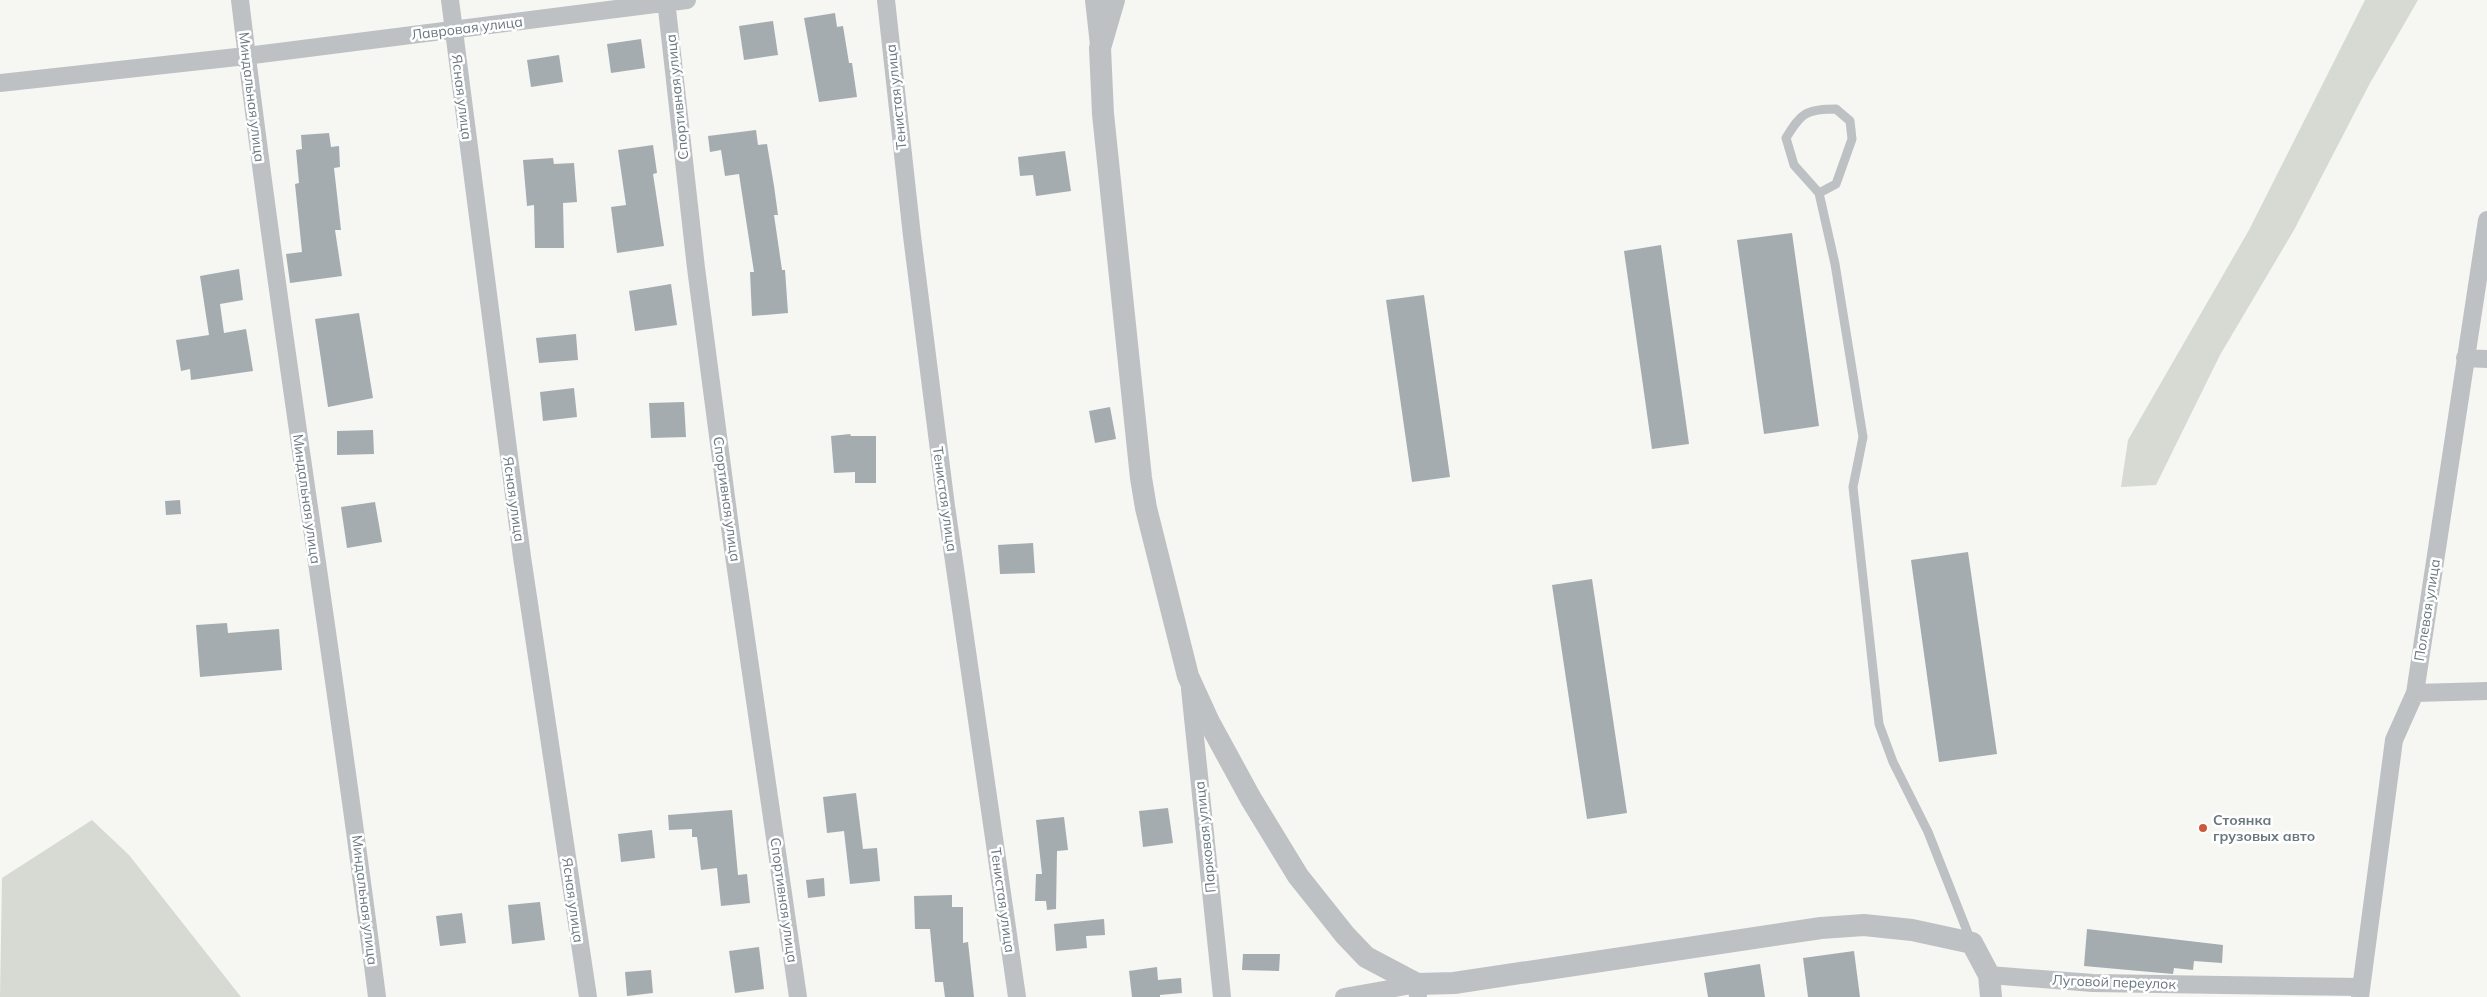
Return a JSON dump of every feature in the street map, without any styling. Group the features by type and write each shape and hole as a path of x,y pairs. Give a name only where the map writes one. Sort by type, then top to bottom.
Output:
{"street":[{"name":"Миндальная улица","path":"240,0 281,318 356,832 377,997"},
{"name":"Ясная улица","path":"450,0 522,557 588,997"},
{"name":"Лавровая улица","path":"0,83 246,56 666,1 687,0"},
{"name":"Тенистая улица","path":"886,0 912,236 946,506 1016,997"},
{"path":"1094,0 1100,48 1103,114 1141,478 1146,508 1188,676 1232,765 1298,876 1344,935 1366,957 1418,990"},
{"path":"1100,48 1114,0"},
{"name":"Спортивная улица","path":"666,1 696,268 728,515 798,997"},
{"name":"Полевая улица","path":"2360,992 2394,740 2415,693 2487,220"},
{"path":"2466,358 2487,359"},
{"name":"Парковая улица","path":"1188,676 1222,997"},
{"path":"2415,693 2487,691"},
{"path":"1344,997 1418,990 1821,928 1855,925 1912,930 1972,943 1990,986"},
{"name":"Луговой переулок","path":"1990,986 2094,983 2360,992"}],"lane":[{"path":"1819,193 1836,184 1852,139 1850,121 1836,109 1818,109 1798,118 1786,138 1794,165 1819,193 1835,264 1862,436 1852,487 1879,724 1893,762 1928,832 1972,943"}],"shaded area":[{"path":"2365,0 2418,0 2369,85 2294,230 2220,355 2156,485 2121,487 2128,440 2249,230"},
{"path":"92,820 129,855 241,997 0,997 2,878"}],"building":[{"path":"835,13 837,27 843,26 849,63 852,63 857,97 819,102 804,18"},
{"path":"773,21 778,55 744,60 739,26"},
{"path":"641,39 645,68 611,73 607,44"},
{"path":"559,55 563,82 531,87 527,60"},
{"path":"756,130 758,145 767,144 778,215 774,215 782,270 785,270 788,313 752,316 750,272 754,272 739,174 725,176 721,150 710,152 708,136"},
{"path":"329,133 331,147 339,146 340,167 334,168 341,230 335,230 342,276 290,283 286,254 302,252 295,184 299,183 296,150 302,149 301,135"},
{"path":"653,145 657,173 653,174 664,246 617,253 611,207 626,205 618,150"},
{"path":"1065,151 1071,191 1036,196 1033,175 1020,176 1018,157"},
{"path":"553,158 554,164 574,163 577,202 563,203 564,248 535,248 534,205 527,206 523,160"},
{"path":"1792,233 1819,426 1764,434 1737,240"},
{"path":"1661,245 1689,444 1652,449 1624,251"},
{"path":"239,269 243,300 220,304 224,333 246,329 253,371 191,380 190,369 181,371 176,340 209,335 200,276"},
{"path":"671,284 677,325 635,331 629,291"},
{"path":"1424,295 1450,477 1412,482 1386,300"},
{"path":"359,313 373,398 328,407 315,319"},
{"path":"576,334 578,360 539,363 536,338"},
{"path":"574,388 577,417 543,421 540,392"},
{"path":"684,402 686,437 651,438 649,403"},
{"path":"1110,407 1116,439 1095,443 1089,411"},
{"path":"373,430 374,454 337,455 337,431"},
{"path":"850,434 851,436 876,436 876,483 855,483 855,472 834,473 831,436"},
{"path":"180,500 181,514 166,515 165,501"},
{"path":"375,502 382,542 347,548 341,507"},
{"path":"1033,543 1035,573 1000,574 998,545"},
{"path":"1968,552 1997,754 1939,762 1911,560"},
{"path":"1592,579 1627,813 1587,819 1552,585"},
{"path":"227,623 228,633 279,629 282,670 200,677 196,625"},
{"path":"856,793 863,849 877,848 880,881 850,884 844,831 827,833 823,797"},
{"path":"1168,808 1173,843 1143,847 1139,811"},
{"path":"732,810 738,875 747,874 750,903 721,906 717,868 701,870 697,837 692,837 692,829 669,830 668,815"},
{"path":"1064,817 1068,850 1057,851 1056,909 1047,910 1046,901 1035,901 1036,874 1042,874 1036,820"},
{"path":"652,830 655,858 621,862 618,834"},
{"path":"824,878 825,896 808,898 806,880"},
{"path":"952,895 952,907 963,907 963,943 968,942 974,997 945,997 943,982 935,982 930,929 915,929 914,896"},
{"path":"540,902 545,940 512,944 508,905"},
{"path":"462,913 466,943 440,946 436,916"},
{"path":"1104,919 1105,935 1086,936 1087,948 1056,951 1054,924"},
{"path":"2087,929 2223,945 2222,963 2194,961 2193,970 2174,968 2173,974 2084,966"},
{"path":"759,947 764,989 735,993 729,951"},
{"path":"1854,951 1860,997 1808,997 1803,958"},
{"path":"1243,954 1280,954 1279,971 1242,970"},
{"path":"1760,964 1765,997 1708,997 1704,973"},
{"path":"1157,967 1158,980 1181,978 1182,993 1160,995 1160,997 1132,997 1129,971"},
{"path":"651,970 653,993 627,996 625,972"}],"place":[{"name":"Стоянка грузовых авто","path":"2203,828"}]}
